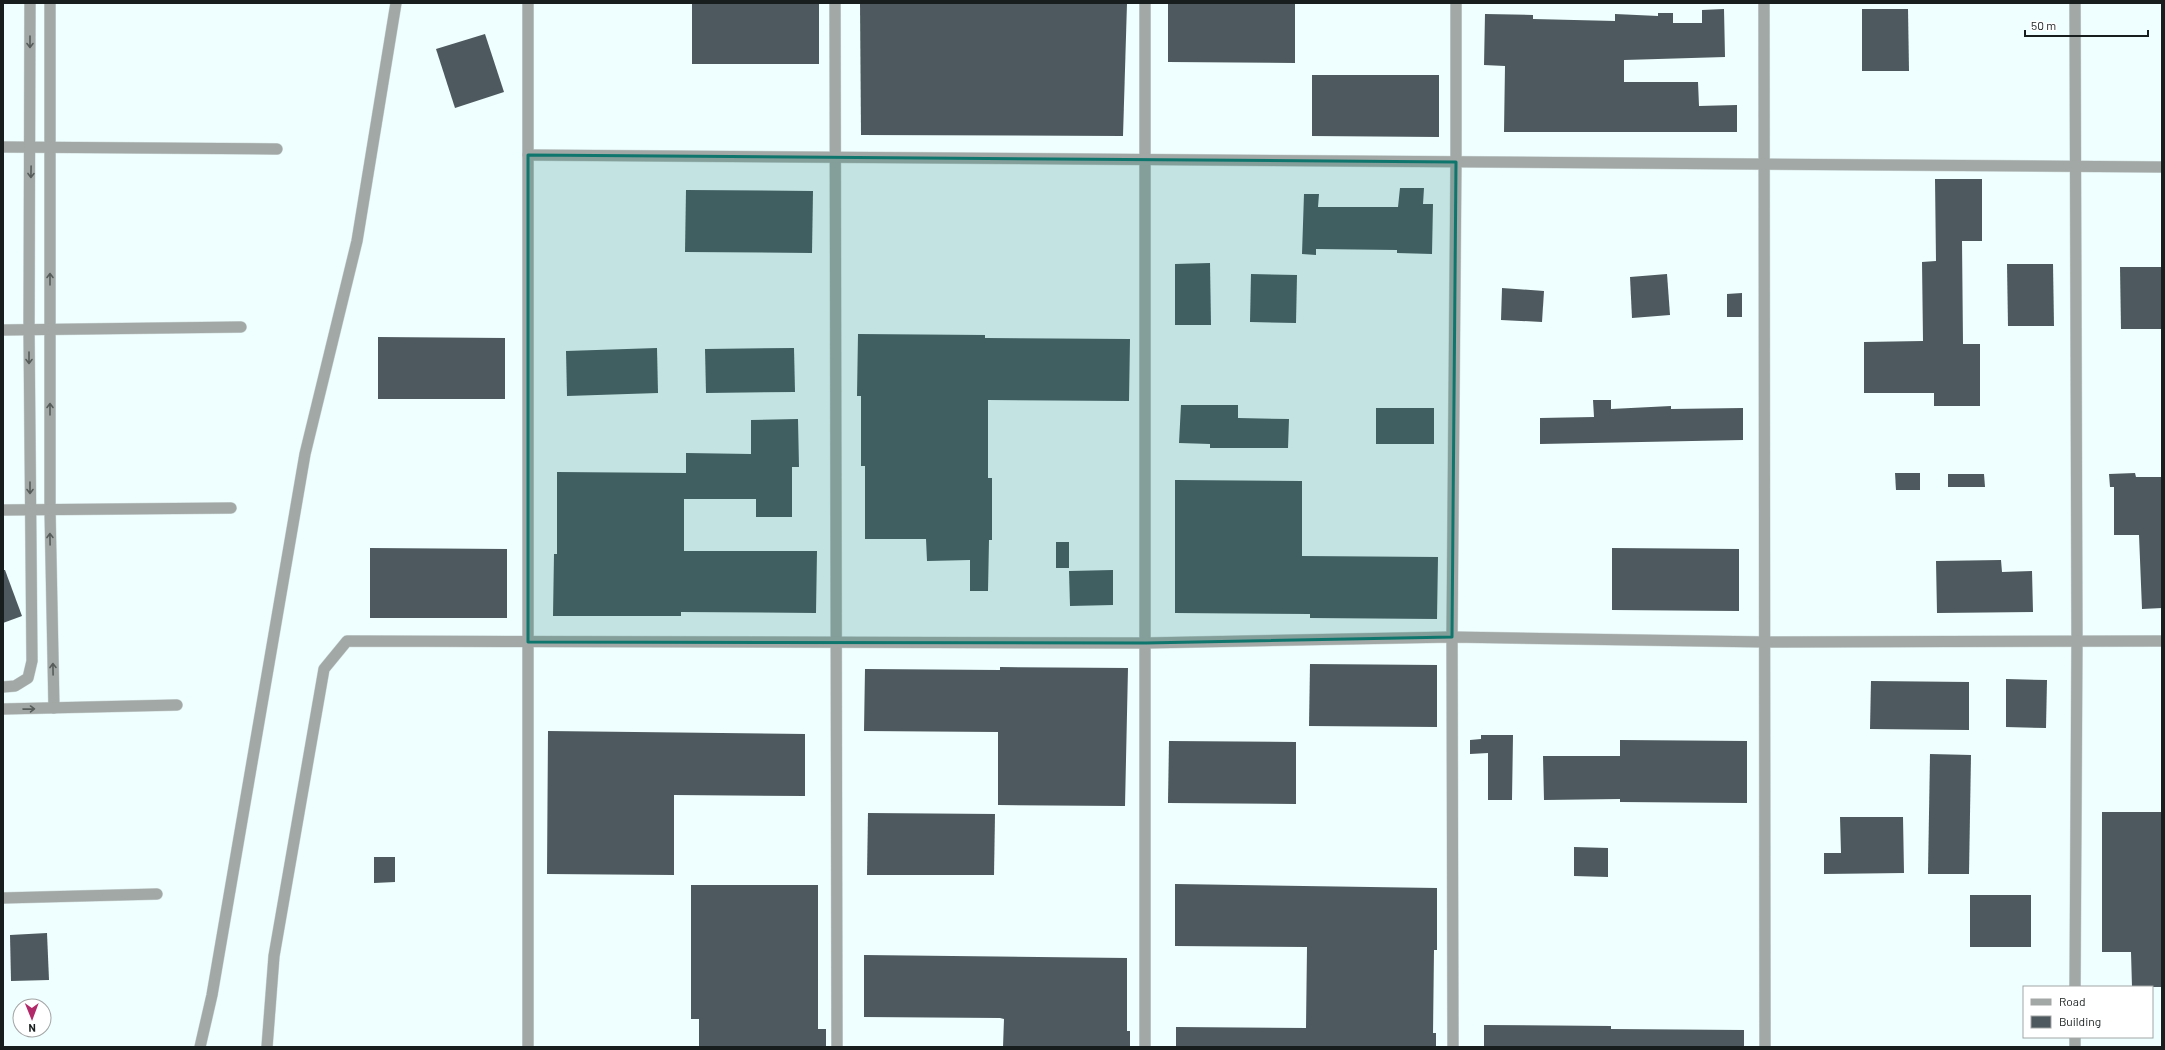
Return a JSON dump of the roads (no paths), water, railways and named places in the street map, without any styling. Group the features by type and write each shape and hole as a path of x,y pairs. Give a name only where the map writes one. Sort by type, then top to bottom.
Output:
{"street":[{"path":"3,687 15,686 28,678 32,661 29,330 31,147 30,3"},
{"path":"50,3 50,510 54,708"},
{"path":"200,1047 212,995 305,454 357,241 396,3"},
{"path":"528,3 528,1047"},
{"path":"835,3 837,1047"},
{"path":"1145,3 1145,1047"},
{"path":"1453,1047 1452,637 1456,3"},
{"path":"1764,3 1766,642 1765,1047"},
{"path":"2075,3 2077,641 2075,986"},
{"path":"3,147 277,149"},
{"path":"528,155 2162,167"},
{"path":"3,330 241,327"},
{"path":"3,510 231,508"},
{"path":"267,1047 274,956 324,669 347,641 1146,643 1452,637 1766,642 2162,641"},
{"path":"3,709 177,705"},
{"path":"3,898 157,894"}]}
